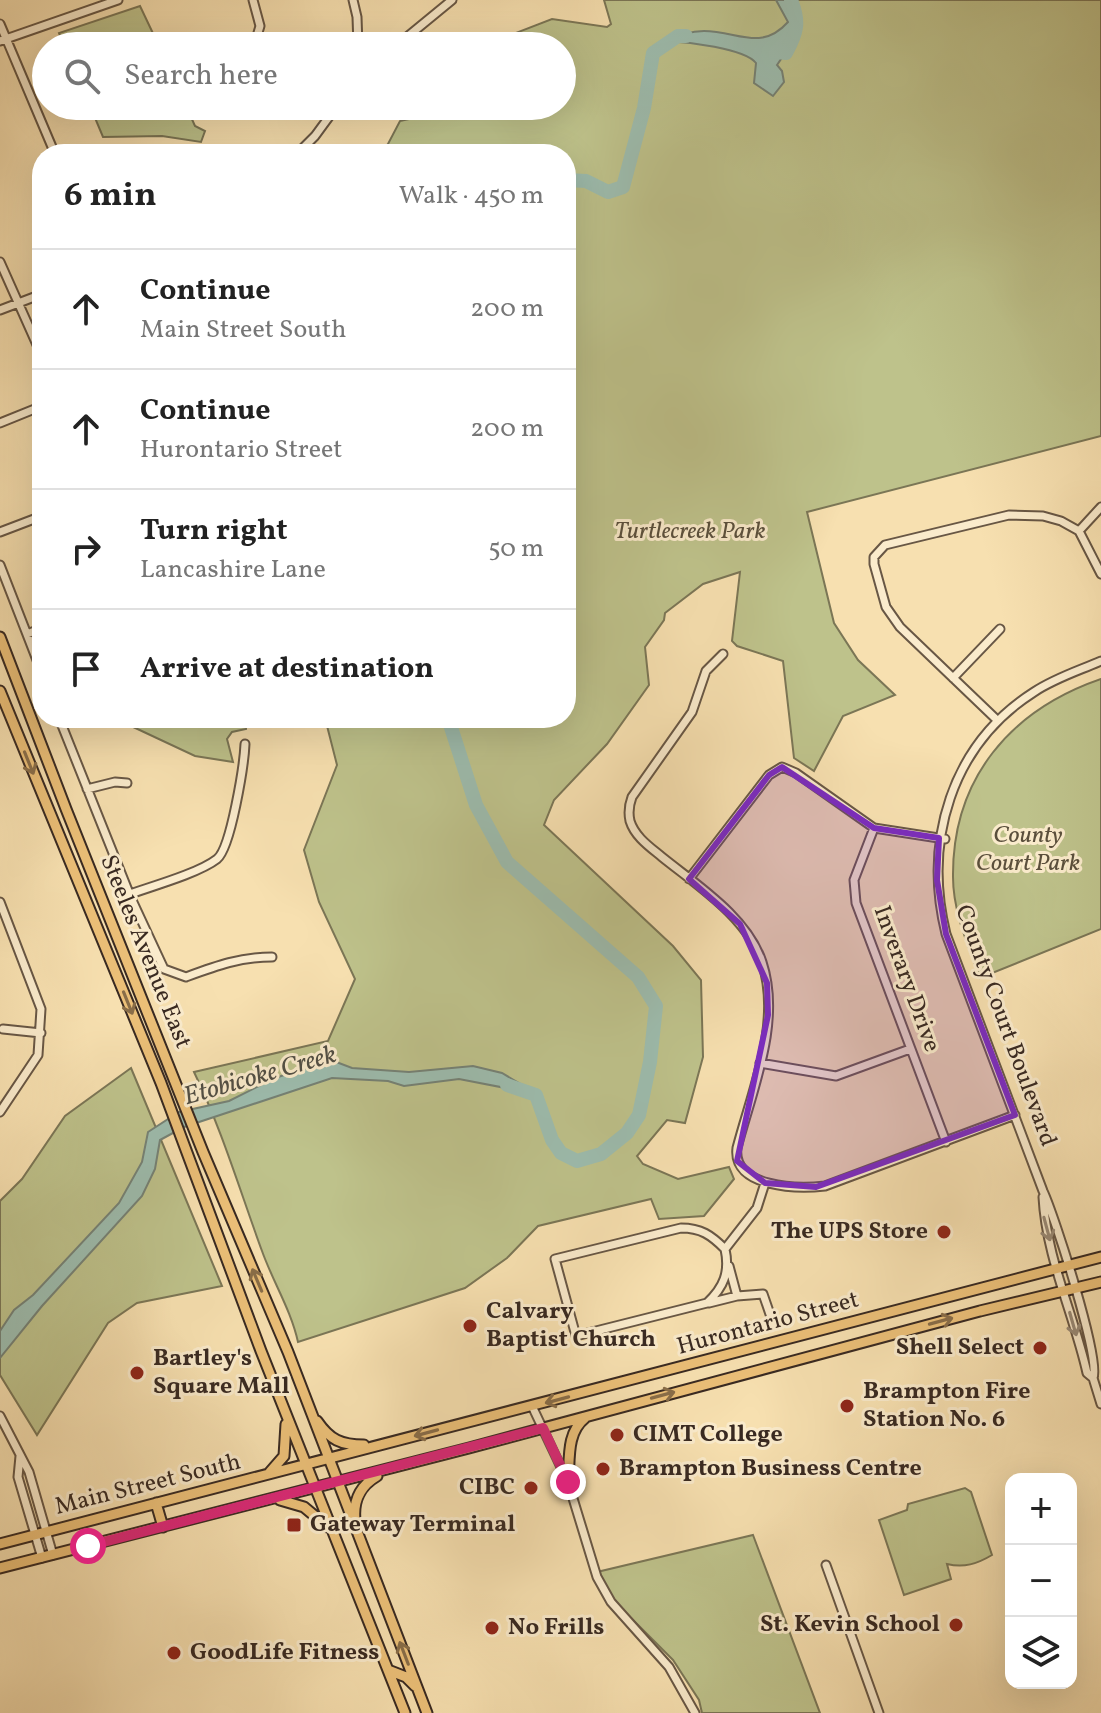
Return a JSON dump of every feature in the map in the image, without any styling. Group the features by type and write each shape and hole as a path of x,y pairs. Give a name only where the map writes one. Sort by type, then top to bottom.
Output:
{"main road":[{"name":"Steeles Avenue East","path":"0,637 32,720"},
{"name":"Steeles Avenue East","path":"0,691 161,1083 286,1416 405,1713"},
{"name":"Steeles Avenue East","path":"35,728 203,1152 310,1411 427,1713"},
{"name":"Hurontario Street","path":"305,1464 1101,1257"},
{"name":"Hurontario Street","path":"314,1488 814,1354 1101,1282"},
{"path":"310,1411 331,1438 338,1442 345,1445 380,1445"},
{"path":"268,1475 287,1448 286,1416"},
{"path":"568,1482 572,1436 575,1426 587,1416"},
{"name":"Main Street South","path":"0,1544 305,1464"},
{"path":"356,1532 354,1511 359,1491 371,1479 391,1469"},
{"name":"Main Street South","path":"0,1568 314,1488"},
{"path":"272,1500 286,1500 302,1506 331,1529"},
{"path":"156,1503 163,1527"},
{"path":"388,1670 406,1677 418,1689"}],"street":[{"path":"3,39 118,0"},
{"path":"253,0 259,32"},
{"path":"353,0 358,32"},
{"path":"410,32 452,0"},
{"path":"0,24 3,39 32,103"},
{"path":"40,120 50,144"},
{"path":"307,144 327,120"},
{"path":"0,262 32,334"},
{"path":"0,310 32,298"},
{"path":"0,423 32,410"},
{"path":"1079,531 1101,507"},
{"path":"997,720 900,627 886,607 874,564 878,550 885,545 1009,515 1043,516 1079,531 1101,574"},
{"path":"0,532 32,520"},
{"path":"0,565 32,647"},
{"path":"953,678 1000,629"},
{"path":"27,634 32,632"},
{"path":"723,654 706,671 692,712 632,797 629,807 630,820 642,840 740,924 762,962 767,983 768,1015 760,1063 736,1155 744,1170 765,1183 796,1187 825,1186 1015,1115"},
{"name":"County Court Boulevard","path":"1043,1191 1044,1215 1064,1291 1087,1373 1093,1378 1096,1372 1053,1211 946,934 939,907 937,880 942,839 955,784 976,747 997,720 1033,692 1101,661"},
{"path":"63,728 164,969 186,977 227,962 272,957"},
{"path":"130,894 220,857 227,840 245,744"},
{"path":"689,879 769,775 782,767 796,773 874,828 942,839"},
{"path":"87,789 115,782 127,783"},
{"name":"Inverary Drive","path":"874,828 854,880 856,903 946,1142"},
{"path":"0,902 41,1009 38,1055 0,1112"},
{"path":"3,1029 41,1033"},
{"path":"760,1063 836,1076 910,1049"},
{"path":"725,1249 757,1208 765,1183"},
{"path":"737,1296 725,1249 704,1231 695,1228 681,1228 555,1259 576,1336 737,1296 763,1294 773,1323"},
{"path":"707,1303 725,1280 727,1260"},
{"path":"1093,1378 1101,1404"},
{"path":"532,1406 568,1482 597,1577 611,1602 669,1667 695,1713"},
{"path":"0,1416 29,1472 46,1532 48,1557"},
{"path":"20,1453 18,1477 35,1534 48,1557"},
{"path":"826,1565 879,1713"}],"highlighted area":[{"path":"782,767 874,828 939,838 937,880 946,934 1015,1115 816,1187 765,1183 737,1161 768,1015 767,983 740,924 689,879 769,775"}],"green space":[{"name":"Turtlecreek Park","path":"604,0 1101,0 1101,436 807,512 834,623 858,660 895,695 843,716 814,771 794,758 783,661 737,646 732,641 740,572 703,584 665,613 664,620 645,647 649,685 607,744 554,800 544,825 673,946 701,980 703,1057 685,1123 667,1120 637,1156 643,1164 678,1179 729,1167 734,1179 704,1216 659,1219 651,1199 538,1226 507,1258 465,1288 298,1342 222,1138 194,1072 328,1041 355,979 319,902 304,850 337,765 328,728 576,728 576,144 388,144 400,121 404,120 576,120 576,32 518,32 552,19 607,27 611,24"},
{"path":"140,6 152,32 62,32"},
{"path":"96,120 192,120 195,126 205,131 201,142 162,136 103,137"},
{"name":"County Court Park","path":"1101,679 1101,929 980,978 962,928 954,890 955,841 963,809 976,779 993,752 1014,729 1069,692"},
{"path":"135,728 246,728 232,732 227,739 233,762 195,756"},
{"path":"131,1068 222,1286 137,1303 108,1323 37,1435 0,1375 0,1201 22,1179 65,1116"},
{"path":"965,1488 971,1492 992,1555 970,1564 947,1564 951,1579 904,1595 879,1520 907,1510 908,1504"},
{"path":"753,1535 820,1713 702,1713 699,1700 673,1660 609,1596 597,1572"}],"shaded area":[{"path":"776,0 789,0 794,35 777,65 784,82 773,96 754,83 756,63 750,58 714,47 666,41 699,31 749,38 768,36 788,22"},
{"path":"331,1060 352,1068 409,1072 473,1066 502,1073 524,1086 521,1091 459,1079 404,1086 388,1081 332,1078 184,1127 160,1140 155,1169 142,1196 42,1306 0,1358 0,1331 14,1310 33,1295 119,1203 142,1162 148,1132 179,1112 229,1101 275,1078"}],"waterway":[{"name":"Etobicoke Creek","path":"768,51 786,53 793,39 796,15 791,0"},
{"name":"Etobicoke Creek","path":"576,180 586,181 608,192 623,187 644,108 653,53 678,36 686,36"},
{"name":"Etobicoke Creek","path":"451,728 476,805 507,862 638,977 656,1006 650,1062 639,1115 627,1133 601,1154 577,1161 561,1153 552,1140 536,1095 507,1085"}],"place":[{"name":"The UPS Store","path":"944,1232"},
{"name":"Calvary Baptist Church","path":"470,1326"},
{"name":"Shell Select","path":"1040,1348"},
{"name":"Bartley's Square Mall","path":"137,1373"},
{"name":"Brampton Fire Station No. 6","path":"847,1406"},
{"name":"CIMT College","path":"617,1435"},
{"name":"Brampton Business Centre","path":"603,1469"},
{"name":"CIBC","path":"531,1488"},
{"name":"Gateway Terminal","path":"294,1525"},
{"name":"St. Kevin School","path":"956,1625"},
{"name":"No Frills","path":"492,1628"},
{"name":"GoodLife Fitness","path":"174,1653"}],"route":[{"path":"88,1546 543,1428 568,1482"}]}
